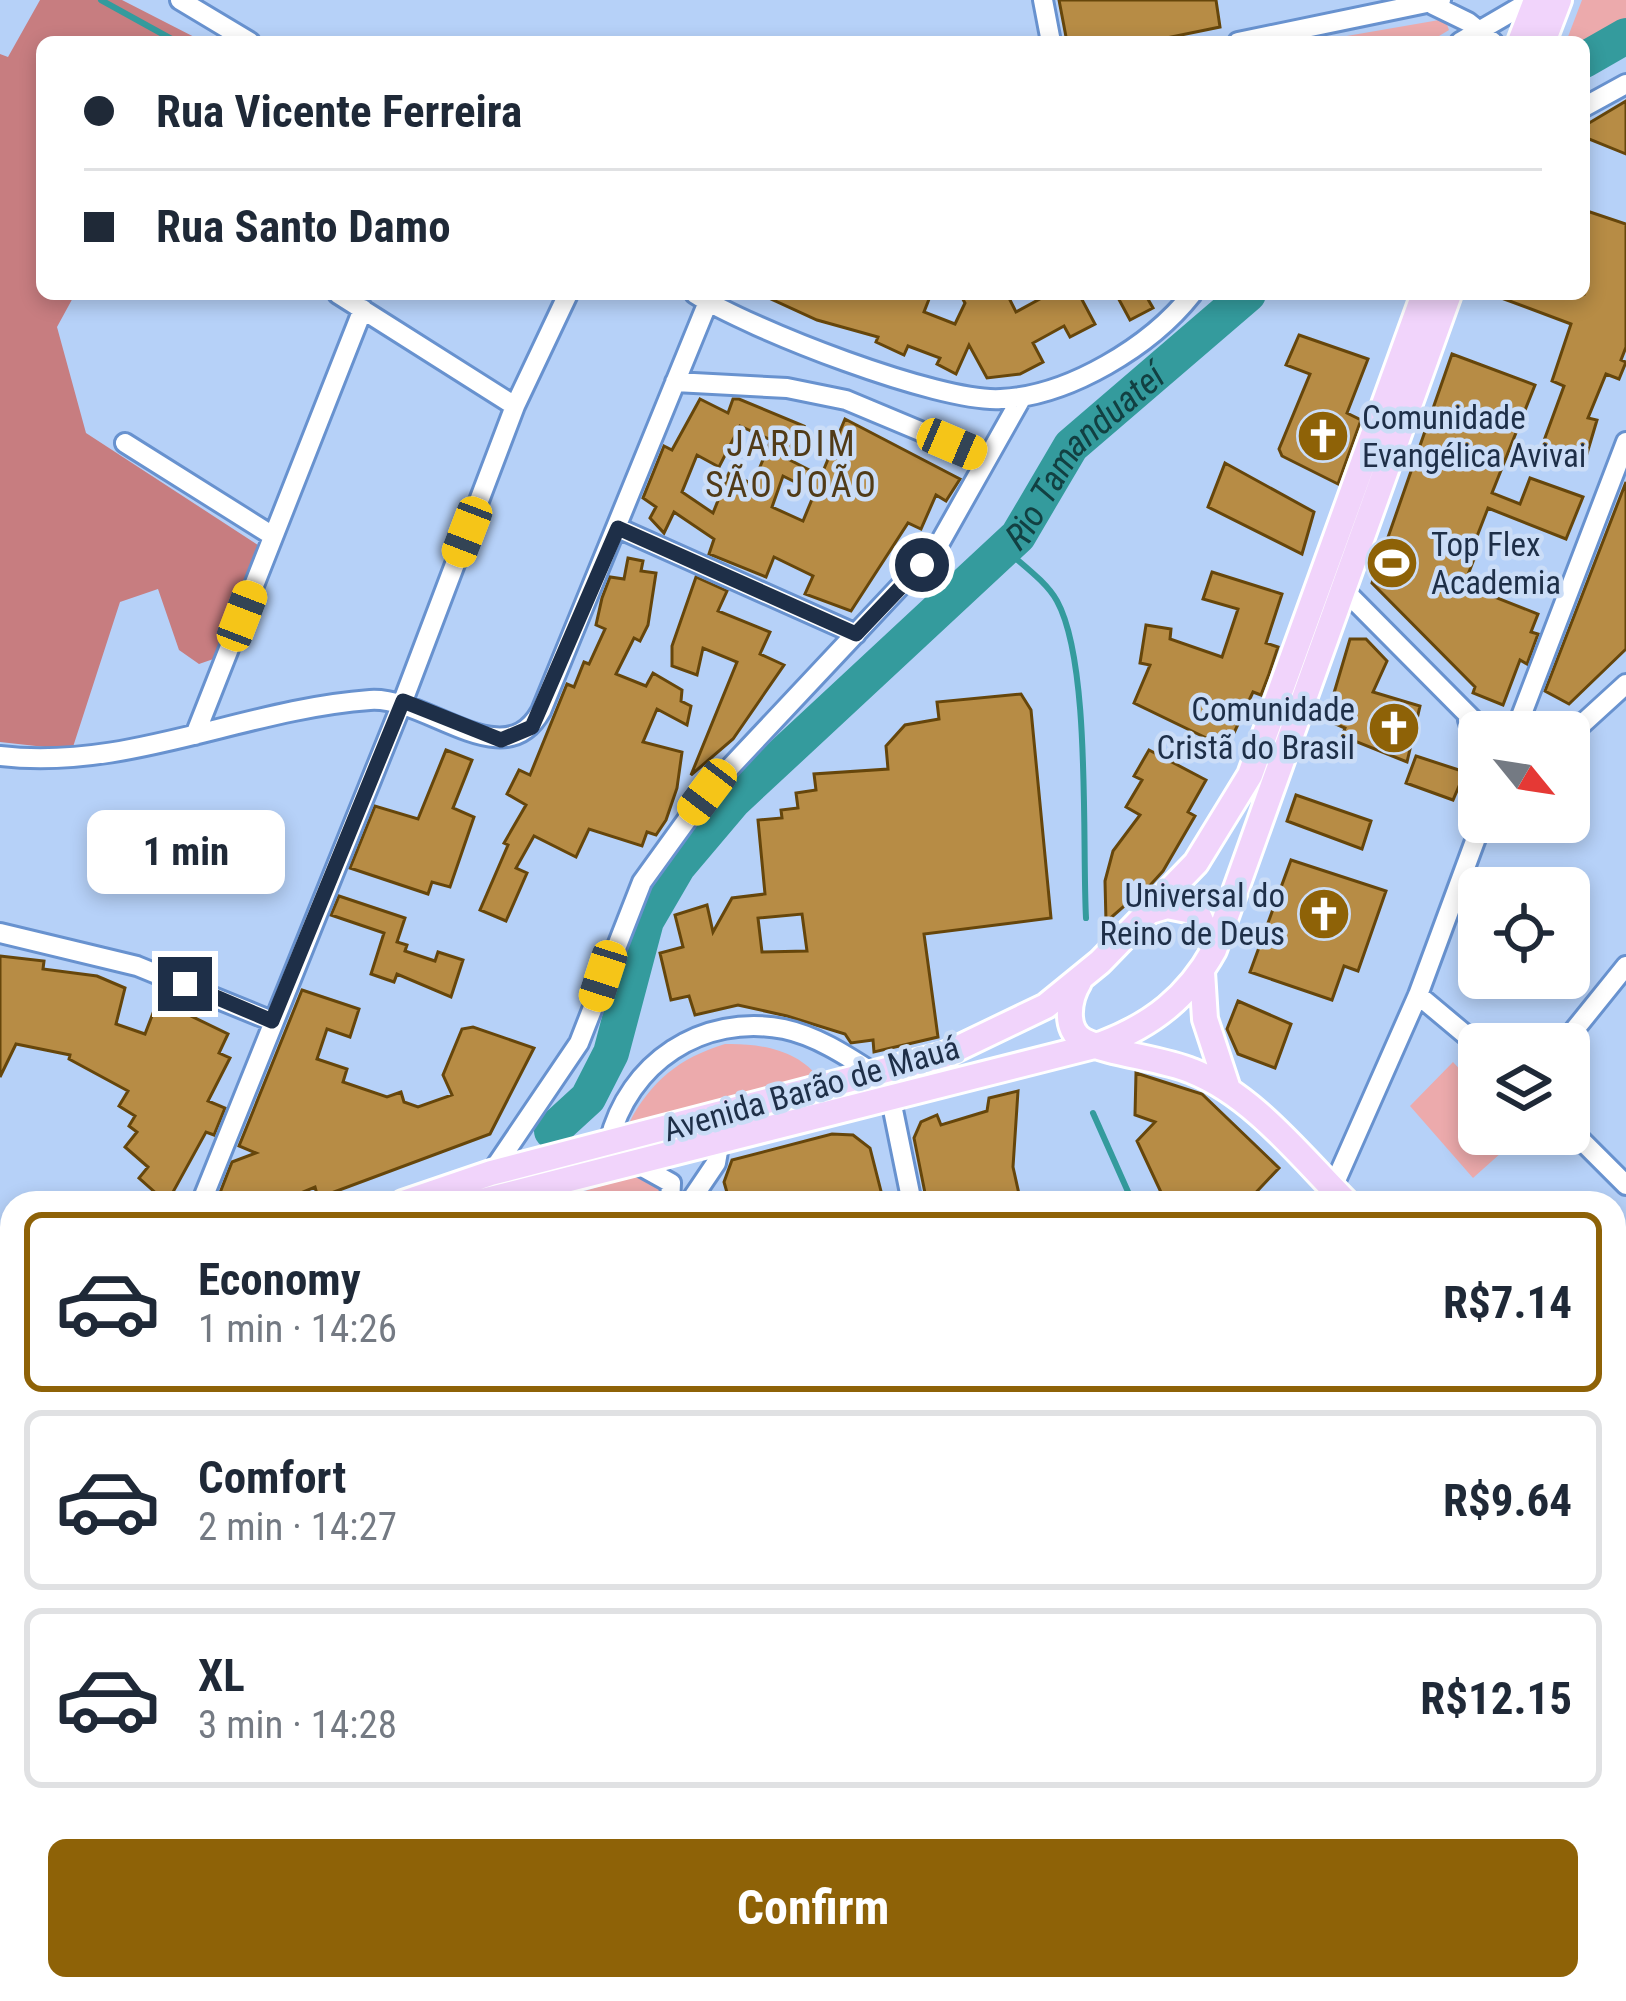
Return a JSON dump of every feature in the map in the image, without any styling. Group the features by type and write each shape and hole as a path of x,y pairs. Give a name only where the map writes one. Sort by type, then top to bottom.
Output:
{"main road":[{"path":"1522,36 1534,0"},
{"path":"1545,36 1559,0"},
{"name":"Avenida Barão de Mauá","path":"438,1191 490,1173 944,1055 1005,1029 1084,975 1154,910 1196,862 1250,775 1422,300"},
{"name":"Avenida Barão de Mauá","path":"520,1191 1102,1044 1158,1016 1208,961 1447,300"},
{"path":"1154,910 1168,906 1197,912 1208,961 1205,1019 1227,1086"},
{"path":"1084,975 1071,995 1072,1024 1084,1041 1160,1059 1227,1086 1328,1191"}],"street":[{"path":"180,0 240,36"},
{"path":"1043,0 1050,36"},
{"path":"1266,36 1437,3 1486,36 1534,0"},
{"path":"1590,104 1626,84"},
{"path":"348,300 515,406"},
{"path":"206,1191 403,701 515,406 565,300"},
{"path":"0,756 93,759 338,703 403,701 501,740 521,736 542,710 618,528 701,300"},
{"path":"707,300 830,353 943,390 998,400 1022,397 1100,366 1153,334 1186,300"},
{"path":"196,735 363,309"},
{"path":"674,382 787,388 846,400 987,459"},
{"path":"490,1173 579,1043 642,881 707,792 938,546 1022,397"},
{"path":"1523,711 1626,442"},
{"path":"125,443 273,536"},
{"path":"618,528 856,634"},
{"path":"1345,591 1459,711"},
{"path":"1590,717 1626,684"},
{"path":"1339,1191 1474,843"},
{"path":"0,933 137,966 272,1021"},
{"path":"1580,1023 1626,966"},
{"path":"1418,995 1458,1028"},
{"path":"677,1191 666,1178 631,1161 608,1142 618,1112 665,1052 740,1026 783,1029 817,1040 875,1074"},
{"path":"891,1100 910,1191"},
{"path":"692,1191 716,1163 720,1140"},
{"path":"1590,1149 1626,1185"}],"shaded area":[{"path":"40,0 122,0 192,36 36,36 36,300 72,300 57,327 86,433 261,547 225,655 199,664 179,650 158,589 120,602 72,750 0,742 0,54 8,57"},
{"path":"1582,0 1626,0 1626,28 1590,48 1590,36 1568,36"},
{"path":"1445,19 1449,30 1439,36 1347,36"},
{"path":"725,1044 778,1050 802,1062 820,1080 629,1123 668,1073"},
{"path":"1453,1062 1458,1067 1458,1155 1499,1155 1473,1178 1410,1106"},
{"path":"644,1173 660,1188 659,1191 585,1191"}],"building":[{"path":"1059,0 1216,0 1220,27 1176,36 1066,36"},
{"path":"1626,101 1626,154 1590,139 1590,122"},
{"path":"1590,212 1626,224 1626,347 1621,360 1626,362 1619,379 1606,374 1588,418 1597,420 1586,457 1542,446 1564,386 1552,381 1571,324 1507,300 1590,300"},
{"path":"773,300 929,300 924,312 955,324 963,300 1010,300 1016,312 1038,300 1082,300 1095,324 1070,337 1064,326 1033,343 1043,362 1020,374 987,378 969,345 956,374 937,364 940,358 908,346 904,355 876,342 878,337 817,320"},
{"path":"1119,300 1148,300 1153,308 1130,320"},
{"path":"1299,335 1368,359 1347,413 1361,420 1338,484 1282,456 1279,449 1310,374 1286,365"},
{"path":"1452,354 1535,385 1492,493 1520,504 1530,478 1583,497 1566,539 1488,508 1469,557 1474,559 1464,585 1538,614 1531,632 1538,634 1527,664 1520,660 1503,705 1473,693 1475,687 1372,583"},
{"path":"700,399 728,413 733,399 739,399 804,426 790,460 821,476 845,419 960,479 946,501 936,495 921,529 908,523 851,611 805,594 813,576 774,557 766,577 709,554 714,539 674,512 664,533 650,518 656,507 643,498 664,446 672,450","holes":["740,426 771,440 753,484 729,473 713,513 682,492 697,455 719,467","783,476 815,492 803,521 772,507"]},
{"path":"1225,463 1314,512 1302,554 1208,507"},
{"path":"1626,482 1626,649 1569,704 1545,691"},
{"path":"628,558 643,561 641,571 656,573 648,625 640,641 634,638 616,674 646,686 653,673 682,690 681,701 691,706 687,725 657,709 643,742 682,752 677,788 666,820 656,835 647,832 642,846 589,829 576,857 534,836 516,868 527,873 506,921 480,910 508,845 504,843 526,805 507,794 519,770 530,775 567,684 574,687 584,662 589,664 605,629 596,625 602,598 610,577 624,579"},
{"path":"1212,572 1282,594 1266,643 1278,647 1269,674 1261,695 1253,692 1227,748 1134,703 1150,665 1140,663 1146,625 1171,629 1170,639 1222,657 1238,609 1203,599"},
{"path":"696,577 727,591 718,611 770,632 760,654 784,665 733,739 691,775 737,662 703,648 697,675 672,666 672,646"},
{"path":"1350,639 1366,639 1387,661 1373,692 1420,706 1407,762 1342,736 1345,728 1326,720"},
{"path":"1021,694 1031,710 1051,918 924,934 938,1037 874,1052 873,1040 851,1043 845,1034 787,1016 738,1005 695,1015 689,996 671,1000 660,953 683,947 675,915 707,905 713,932 732,898 765,894 758,820 782,818 781,810 798,808 796,793 816,790 814,774 888,769 886,746 905,725 939,719 937,702","holes":["802,914 807,951 762,952 758,918"]},
{"path":"446,750 472,760 453,808 474,817 450,887 432,882 428,894 350,868 375,806 418,819"},
{"path":"1149,750 1206,780 1188,812 1195,816 1163,871 1135,902 1131,900 1106,922 1105,881 1113,851 1140,815 1126,807 1142,780 1134,776"},
{"path":"1416,756 1458,770 1453,800 1406,783"},
{"path":"1296,795 1371,821 1362,849 1287,821"},
{"name":"Universal do Reino de Deus","path":"1291,860 1386,891 1358,971 1344,966 1332,1000 1250,972"},
{"path":"339,896 405,918 397,942 407,945 405,951 435,961 438,952 463,960 451,997 397,974 394,982 371,974 384,933 331,915"},
{"path":"0,956 44,961 43,969 97,976 125,988 116,1024 145,1034 158,1000 228,1034 219,1053 230,1058 208,1101 225,1108 214,1135 206,1132 174,1191 154,1191 139,1178 148,1167 125,1147 137,1132 129,1126 135,1116 119,1106 128,1091 69,1059 70,1055 16,1044 0,1077"},
{"path":"302,990 359,1009 350,1037 327,1029 317,1059 347,1069 343,1082 387,1097 401,1092 404,1102 418,1107 452,1095 443,1075 462,1029 473,1027 534,1048 490,1134 337,1191 316,1191 315,1187 221,1191 232,1162 256,1153 239,1146"},
{"path":"1238,1001 1291,1024 1275,1068 1238,1054 1227,1029"},
{"path":"1136,1073 1202,1094 1279,1168 1257,1191 1160,1191 1137,1141 1155,1122 1135,1115"},
{"path":"1018,1091 1013,1167 1018,1191 925,1191 914,1138 921,1122 937,1115 941,1125 987,1111 989,1098"},
{"path":"832,1134 853,1135 870,1148 881,1191 727,1191 724,1182 732,1160"}],"waterway":[{"path":"101,0 166,36"},
{"name":"Rio Tamanduateí","path":"1590,57 1626,36"},
{"name":"Rio Tamanduateí","path":"552,1131 588,1098 611,1053 646,921 678,866 733,801 1018,536 1071,446 1241,300"},
{"path":"1004,548 1052,594 1068,629 1083,754 1086,918"},
{"path":"1093,1113 1128,1191"}],"place":[{"name":"Comunidade Evangélica Avivai","path":"1323,436"},
{"name":"Top Flex Academia","path":"1392,563"},
{"name":"Comunidade Cristã do Brasil","path":"1394,728"},
{"name":"Universal do Reino de Deus","path":"1324,914"}],"district":[{"name":"JARDIM SÃO JOÃO","path":"792,464"}],"route":[{"path":"185,984 272,1021 403,701 485,736 512,740 521,736 542,710 618,528 856,634 922,565"}]}
